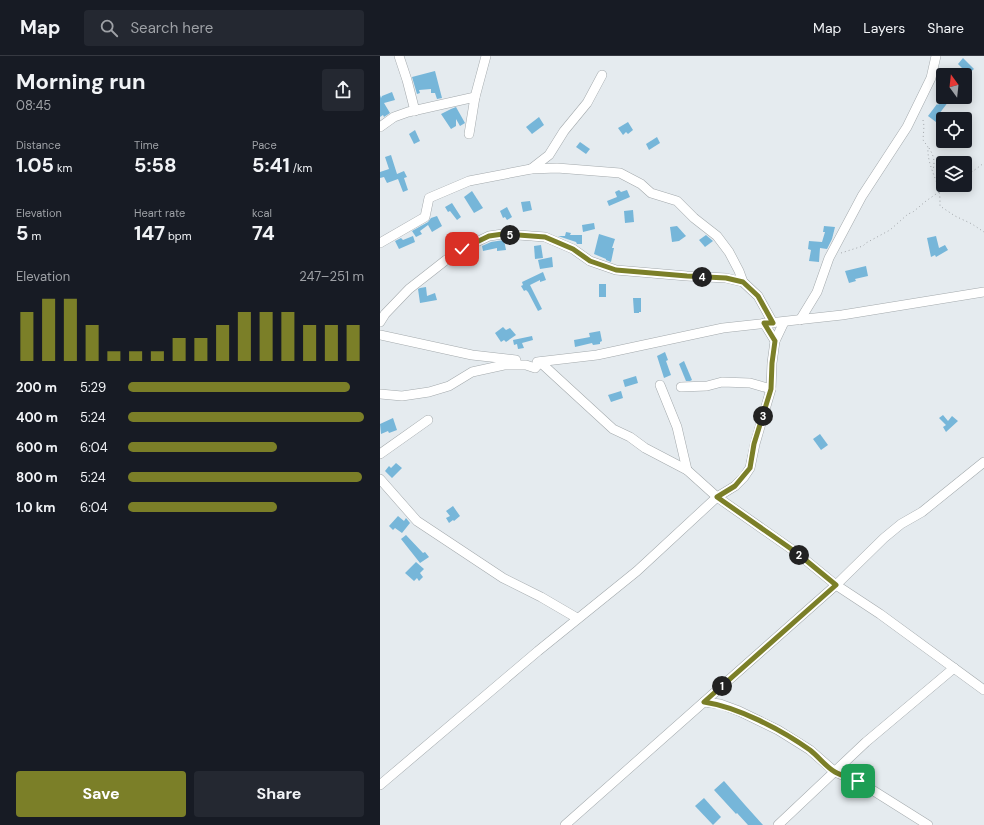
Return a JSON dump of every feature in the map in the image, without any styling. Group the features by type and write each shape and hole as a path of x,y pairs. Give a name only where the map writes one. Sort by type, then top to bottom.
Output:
{"street":[{"path":"399,56 415,111"},
{"path":"469,134 475,97 486,56"},
{"path":"800,320 818,292 829,258 862,196 907,127 931,78 936,56"},
{"path":"531,169 550,155 564,131 587,103 602,75"},
{"path":"380,126 394,117 475,97"},
{"path":"380,243 425,217 429,198 469,181 531,169 557,168 620,172 641,184 651,193 677,201 694,218 718,236 729,252 743,282 758,296 775,341"},
{"path":"380,322 385,314 409,289 446,260 462,249 489,236 503,234 545,237 573,249 590,261 616,270 726,278 743,282"},
{"path":"380,394 402,396 429,392 449,386 472,372 504,365 537,365 597,355 723,328 842,315 984,292"},
{"path":"380,785 578,618 637,571 717,497 735,486 750,468 754,444 771,389 775,341 784,322"},
{"path":"380,334 472,355 537,365 613,429 630,437 645,448 687,470 717,497 797,553 836,585 880,614 984,690"},
{"path":"681,387 707,386 722,382 750,383 771,389"},
{"path":"660,385 677,427 687,470"},
{"path":"380,454 428,420"},
{"path":"565,825 836,585 900,524 922,512 984,462"},
{"path":"974,470 984,467"},
{"path":"380,479 418,520 503,578 578,618"},
{"path":"778,825 866,742 954,668"},
{"path":"704,702 720,704 739,711 778,730 810,750 835,772 858,781 928,825"}],"path":[{"path":"923,120 923,140 934,157 935,163 933,171"},
{"path":"928,147 929,166 933,171 936,180"},
{"path":"972,172 984,163"},
{"path":"829,258 863,246 890,230 908,214 914,212 926,201 940,192"},
{"path":"940,192 940,206 984,232"}],"building":[{"path":"963,58 974,69 972,71 972,68 962,68 958,64"},
{"path":"435,71 442,98 437,99 435,93 431,93 431,89 419,90 420,93 417,94 412,77"},
{"path":"392,92 395,100 384,103 390,113 384,117 383,115 380,117 380,95 381,98 382,96"},
{"path":"937,104 947,104 941,112 936,112 936,122 928,116"},
{"path":"456,107 465,123 460,126 456,119 456,126 451,129 441,114"},
{"path":"539,117 544,125 532,134 526,127"},
{"path":"628,122 633,130 628,134 626,132 623,135 618,128"},
{"path":"415,130 420,141 414,144 409,134"},
{"path":"657,137 660,143 649,150 646,144"},
{"path":"580,142 590,149 586,154 576,147"},
{"path":"391,155 397,174 404,171 407,177 404,178 408,190 403,192 398,179 387,183 384,177 380,178 380,172 389,169 385,157"},
{"path":"619,190 621,192 627,190 630,197 609,206 607,201 617,197 615,192"},
{"path":"472,191 483,208 474,213 464,197"},
{"path":"530,201 532,210 523,212 521,202"},
{"path":"452,203 461,217 457,220 445,207"},
{"path":"507,207 512,217 507,220 505,217 503,218 500,211"},
{"path":"633,210 634,222 625,223 624,211"},
{"path":"437,216 442,226 432,232 428,225 420,231 422,234 416,237 412,231 428,222 431,218"},
{"path":"594,223 595,229 583,232 582,225"},
{"path":"677,226 686,236 679,241 672,242 670,227"},
{"path":"824,226 835,227 832,239 827,249 820,248 819,262 809,261 811,250 808,249 809,241 822,242 825,232 823,232"},
{"path":"566,232 571,233 570,235 582,235 582,244 577,244 576,242 558,236 565,236"},
{"path":"599,234 615,239 612,248 614,248 611,262 594,254"},
{"path":"706,235 713,241 705,247 699,240"},
{"path":"413,236 415,242 399,249 395,241 401,238 403,240"},
{"path":"936,236 939,248 945,245 948,250 936,257 935,255 931,257 927,238"},
{"path":"504,240 506,250 497,251 497,248 483,251 482,246 491,242"},
{"path":"541,245 543,258 535,259 534,246"},
{"path":"552,257 553,267 540,269 538,260"},
{"path":"866,266 868,276 855,279 856,281 849,283 845,271"},
{"path":"543,272 546,280 540,282 540,280 530,285 542,309 538,311 528,292 526,290 524,291 521,286 523,285 522,282"},
{"path":"599,284 606,284 606,297 599,297"},
{"path":"426,287 427,296 435,293 437,300 420,303 418,289"},
{"path":"633,298 641,298 641,312 639,313 634,313"},
{"path":"503,327 506,330 510,328 516,335 506,342 504,340 501,342 495,333"},
{"path":"600,331 602,341 600,344 593,345 592,343 575,347 574,340 590,337 589,333"},
{"path":"532,336 533,340 522,343 524,348 518,349 517,344 514,345 513,340"},
{"path":"665,352 668,360 666,361 671,375 664,378 657,356"},
{"path":"684,361 692,380 690,381 686,381 679,364"},
{"path":"636,376 638,383 625,387 623,380"},
{"path":"621,391 623,398 611,402 608,395"},
{"path":"943,415 948,421 952,416 958,421 946,432 943,427 946,425 939,418"},
{"path":"393,418 397,430 389,433 388,431 381,434 380,424"},
{"path":"820,434 828,445 821,450 813,439"},
{"path":"396,463 402,468 392,478 385,471 389,466 391,468"},
{"path":"453,506 460,516 449,523 446,518 450,516 446,511"},
{"path":"398,516 404,521 406,518 410,523 402,533 395,528 393,530 389,526"},
{"path":"406,535 423,553 425,552 429,557 420,563 401,539"},
{"path":"416,562 424,569 420,573 423,577 419,581 417,578 414,581 405,573"},
{"path":"724,781 763,825 748,825 714,790"},
{"path":"704,798 721,817 713,825 695,806"}],"route":[{"path":"462,249 489,236 503,234 545,237 573,249 590,261 616,270 726,278 743,282 758,296 773,323 764,323 775,341 771,389 754,444 750,468 735,486 717,497 797,553 836,585 704,702 720,704 739,711 778,730 810,750 835,772 858,781"}]}
